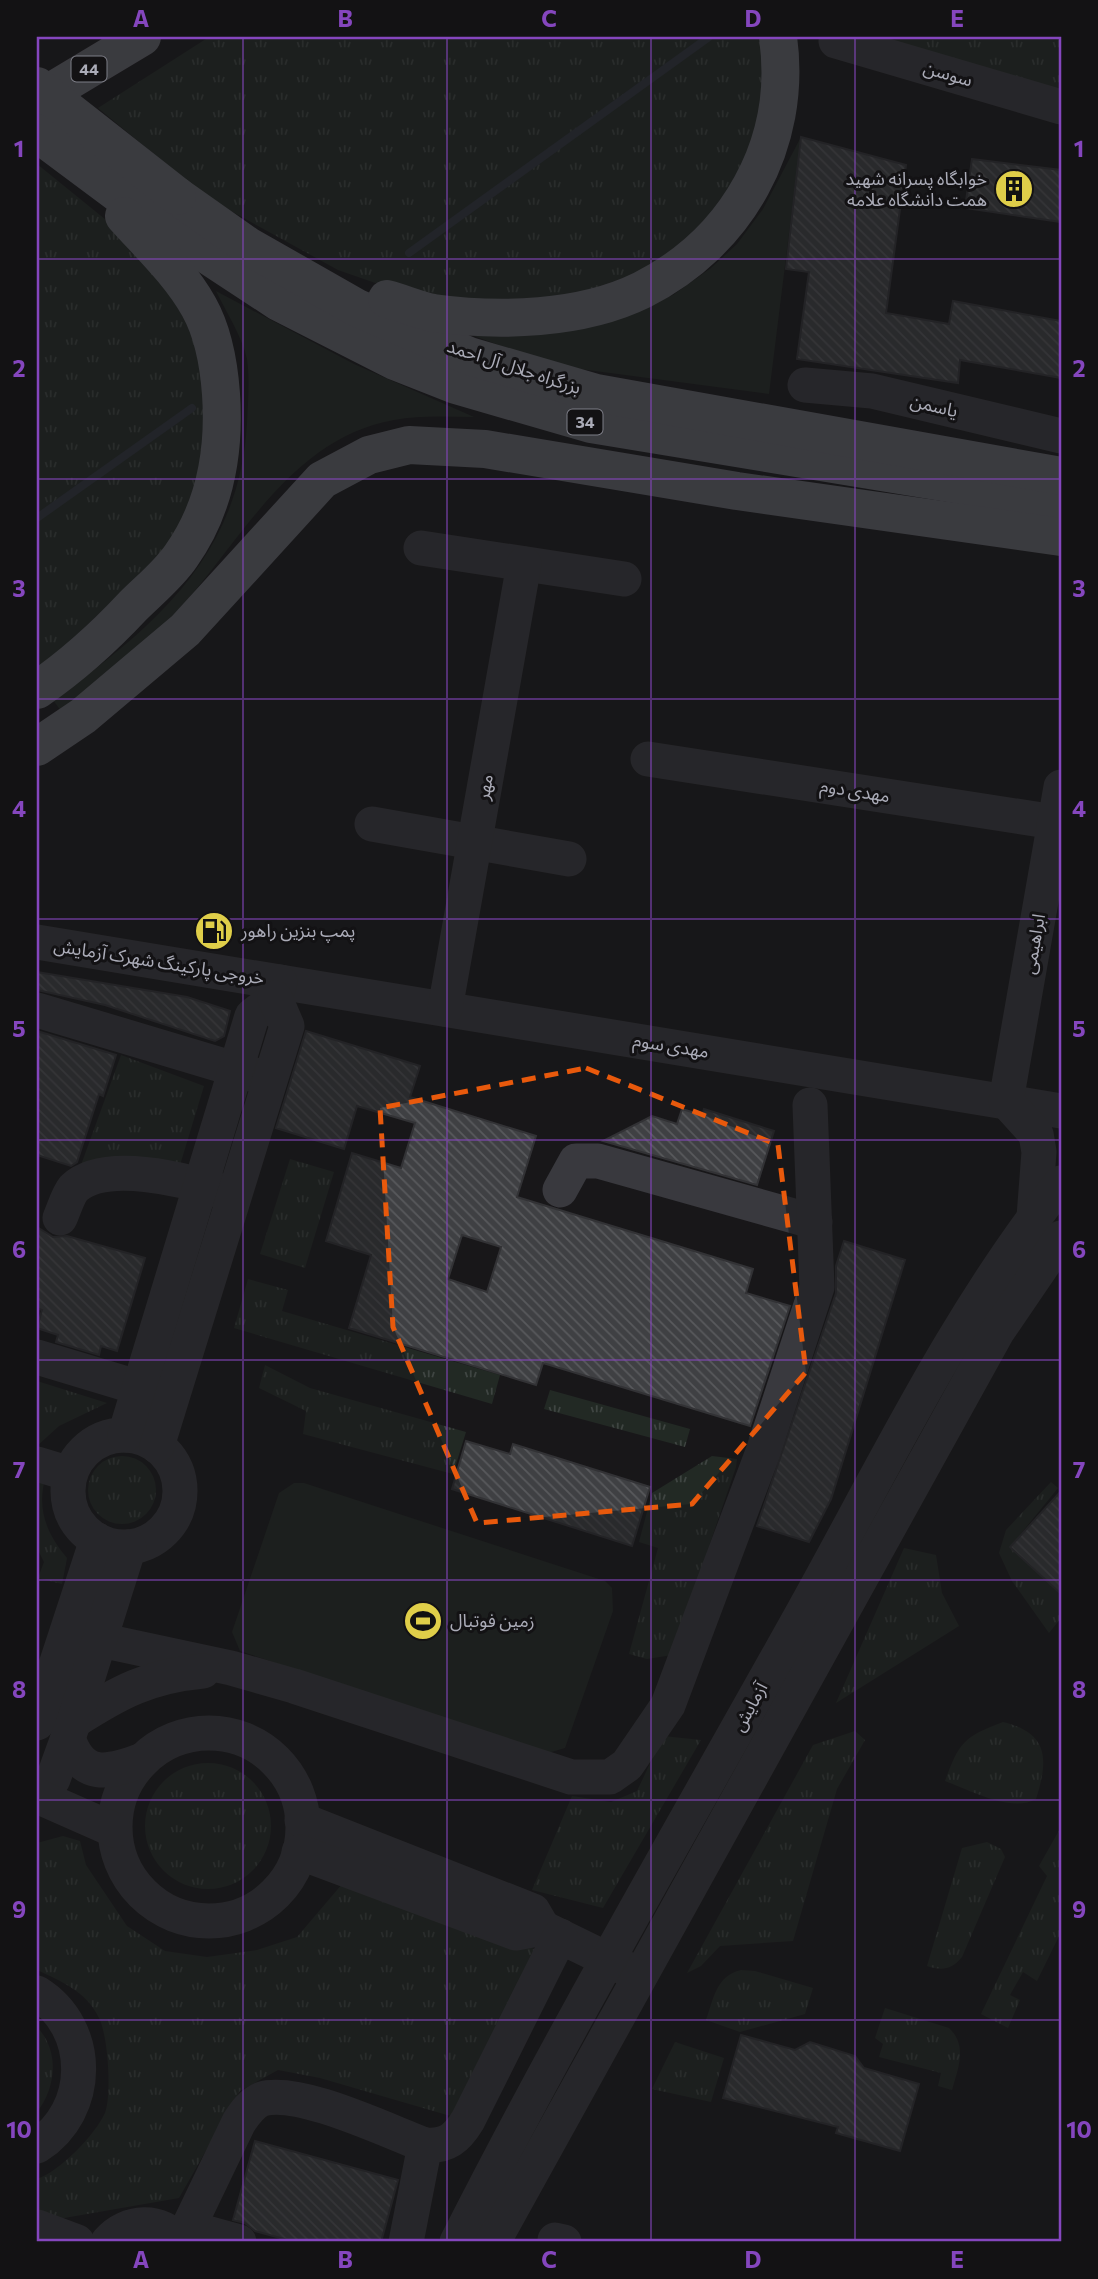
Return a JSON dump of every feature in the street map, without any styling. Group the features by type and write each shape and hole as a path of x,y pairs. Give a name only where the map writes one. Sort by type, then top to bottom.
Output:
{"highway":[{"name":"44","path":"37,100 142,37"},
{"path":"164,207 321,274 431,312 535,316 586,308 640,291 683,266 720,232 746,199 766,157 777,113 780,68 778,37"},
{"name":"بزرگراه جلال آل احمد","path":"37,86 164,207 279,302 395,361 522,406 666,438 781,455 1061,505"},
{"name":"بزرگراه جلال آل احمد","path":"37,133 78,165 248,246 357,308 469,356 596,393 1061,476"},
{"path":"37,690 58,676 111,630 180,559 192,540 213,491 223,424 217,365 200,308 174,272 78,165"},
{"path":"37,747 83,716 185,630 322,480 369,455 409,445 485,449 628,474 1061,537"}],"street":[{"name":"سوسن","path":"836,41 1061,107"},
{"name":"یاسمن","path":"806,385 872,391 1061,436"},
{"path":"421,548 624,579"},
{"name":"مهر","path":"445,1009 524,564"},
{"name":"مهدی دوم","path":"648,759 1058,823"},
{"name":"ابراهیمی","path":"1006,1101 1058,823 1061,787"},
{"path":"372,824 569,859"},
{"name":"خروجی پارکینگ شهرک آزمایش","path":"37,942 278,990"},
{"path":"141,1440 140,1388 235,1069 252,1016 278,990"},
{"path":"141,1440 235,1195 287,1026 278,990"},
{"name":"مهدی سوم","path":"278,990 445,1009 1061,1111"},
{"path":"37,1010 270,1080"},
{"path":"1006,1101 1035,1134 1039,1152 1034,1217"},
{"path":"100,1640 231,1668 295,1686 571,1777 610,1777 627,1765 668,1705 679,1681 763,1452 817,1287 810,1105"},
{"path":"560,1190 576,1161 598,1161 815,1222"},
{"path":"60,1218 73,1189 96,1175 121,1173 201,1185 235,1195"},
{"name":"آزمایش","path":"457,2242 610,1958 939,1368 1034,1217 1061,1184"},
{"name":"آزمایش","path":"493,2242 997,1332 1061,1238"},
{"path":"37,1357 140,1388"},
{"path":"112,1435 141,1440 166,1452 177,1469 181,1488 179,1508 171,1524 159,1537 113,1544 78,1525 70,1509 67,1491 70,1474 79,1456 94,1443 112,1435"},
{"path":"37,1464 70,1474"},
{"path":"113,1544 100,1640 52,1779 38,1798 114,1830"},
{"path":"37,1723 113,1544"},
{"path":"71,1729 128,1688 153,1678 231,1668"},
{"path":"71,1729 75,1757 92,1769 115,1770 143,1760"},
{"path":"210,1733 240,1738 268,1753 288,1776 300,1804 296,1865 278,1892 253,1911 223,1920 191,1920 161,1909 137,1889 121,1861 114,1830 118,1800 131,1772 143,1760 153,1751 180,1737 210,1733"},
{"path":"300,1836 400,1874 533,1911 552,1932 610,1958 641,1977"},
{"path":"181,2236 239,2122 247,2109 260,2100 294,2097 425,2145 440,2146 460,2133 552,1932"},
{"path":"37,1993 50,2001 70,2026 79,2057 78,2089 68,2116 49,2138 37,2146"},
{"path":"406,2242 425,2145"},
{"path":"108,2242 121,2230 149,2224 181,2236 239,2242"},
{"path":"37,2227 77,2242"}],"highlighted area":[{"path":"586,1068 778,1145 806,1372 692,1504 477,1523 393,1327 380,1108"}],"green space":[{"path":"209,37 765,37 768,97 735,197 659,269 537,306 410,295 338,270 231,211 184,179 98,108"},
{"path":"880,37 1061,37 1061,92"},
{"path":"801,137 769,394 557,366 474,336 643,309 673,295 711,268 737,244 763,209"},
{"path":"37,164 127,237 156,270 197,341 208,447 178,538 37,673"},
{"path":"216,291 354,364 474,417 394,420 360,430 329,445 277,490 189,598 160,629 61,711 53,700 125,645 157,616 185,584 209,550 228,512 241,470 247,423 248,375 247,359 241,342"},
{"path":"121,1055 204,1086 180,1165 81,1165"},
{"path":"290,1159 334,1172 305,1268 260,1254"},
{"path":"248,1279 288,1290 282,1311 500,1375 492,1404 234,1328"},
{"path":"265,1365 310,1388 466,1432 453,1474 303,1434 306,1411 259,1388"},
{"path":"37,1381 107,1403 59,1426 37,1446"},
{"path":"550,1390 690,1429 685,1447 544,1409"},
{"path":"122,1456 135,1459 146,1466 153,1477 156,1490 153,1503 146,1514 135,1521 122,1524 109,1521 98,1514 91,1503 88,1490 91,1477 98,1466 109,1459"},
{"path":"712,1456 737,1459 736,1467 672,1655 647,1659 629,1654 658,1548 639,1542 652,1493"},
{"path":"37,1472 46,1475 42,1498 48,1529 67,1558 62,1584 38,1578 44,1562 37,1548"},
{"path":"1051,1482 1058,1488 1010,1547 1061,1594 1061,1618 1049,1633 1012,1581 999,1553 1006,1530"},
{"name":"زمین فوتبال","path":"294,1483 304,1483 605,1581 612,1588 613,1611 565,1748 548,1753 240,1651 232,1632 279,1493"},
{"path":"904,1548 936,1555 942,1593 959,1626 836,1703"},
{"path":"1003,1722 1030,1733 1042,1750 1043,1772 1036,1799 1026,1803 990,1799 945,1781 954,1758 964,1743 979,1732"},
{"path":"855,1731 865,1740 837,1789 793,1941 720,1946 701,1966 687,1973 813,1745"},
{"path":"663,1736 701,1740 603,1908 532,1890 572,1796 611,1802 637,1791"},
{"path":"208,1763 232,1768 253,1781 266,1802 271,1826 266,1850 253,1871 232,1884 208,1889 184,1884 163,1871 150,1850 145,1826 150,1802 163,1781 184,1768"},
{"path":"1061,1827 1061,1932 1037,1981 1023,1972 1010,1995 1020,2000 1008,2028 981,2014 1047,1876 1039,1866"},
{"path":"63,1836 80,1841 86,1865 127,1926 165,1951 207,1957 257,1950 297,1937 343,1883 543,1952 454,2117 320,2078 278,2070 240,2091 179,2198 47,2221 37,2217 37,2179 56,2169 85,2142 105,2113 108,2093 105,2037 94,2009 72,1988 37,1970 37,1843"},
{"path":"987,1842 1001,1849 1005,1857 962,1957 946,1968 927,1966 962,1848"},
{"path":"741,1970 755,1971 813,1988 805,2014 740,2032 706,2020 721,1983 726,1977"},
{"path":"885,2008 949,2028 955,2035 960,2058 952,2090 938,2086 941,2073 879,2057 883,2044 875,2038"},
{"path":"37,2027 49,2047 53,2070 48,2092 37,2112"},
{"path":"675,2042 724,2058 711,2102 652,2089"}],"building":[{"path":"801,137 906,165 886,313 949,324 953,301 1061,321 1061,378 960,360 958,383 797,359 809,272 786,269"},
{"name":"خوابگاه پسرانه شهید همت دانشگاه علامه","path":"972,159 1061,170 1061,222 965,208"},
{"path":"37,972 187,997 230,1011 224,1036 215,1041 105,1005 37,990"},
{"path":"37,1031 116,1055 103,1096 99,1094 77,1162 71,1166 37,1155"},
{"path":"306,1031 420,1066 410,1097 536,1136 517,1197 753,1269 746,1293 790,1306 750,1426 543,1363 536,1385 349,1328 371,1255 326,1241 352,1153 401,1168 415,1123 357,1106 344,1149 276,1128","holes":["462,1235 501,1247 487,1292 448,1279"]},
{"path":"682,1109 702,1115 704,1109 774,1131 757,1185 603,1141 652,1116 677,1124"},
{"path":"37,1227 53,1237 67,1236 145,1258 117,1351 101,1346 99,1355 56,1342 58,1335 37,1328 42,1310 37,1308"},
{"path":"844,1241 905,1260 831,1499 809,1542 757,1526 836,1293 836,1266"},
{"path":"466,1441 510,1454 513,1444 650,1487 632,1546 452,1489"},
{"path":"1061,1491 1061,1594 1010,1547"},
{"path":"741,2035 795,2050 810,2042 855,2056 864,2068 919,2084 900,2151 836,2133 838,2127 723,2098"},
{"path":"255,2141 398,2180 381,2242 295,2242 255,2231 245,2223 233,2220"}],"waterway":[{"path":"409,253 709,37"},
{"path":"37,518 192,408"}],"place":[{"name":"خوابگاه پسرانه شهید همت دانشگاه علامه","path":"1014,189"},
{"name":"پمپ بنزین راهور","path":"214,931"},
{"name":"زمین فوتبال","path":"423,1621"}]}
